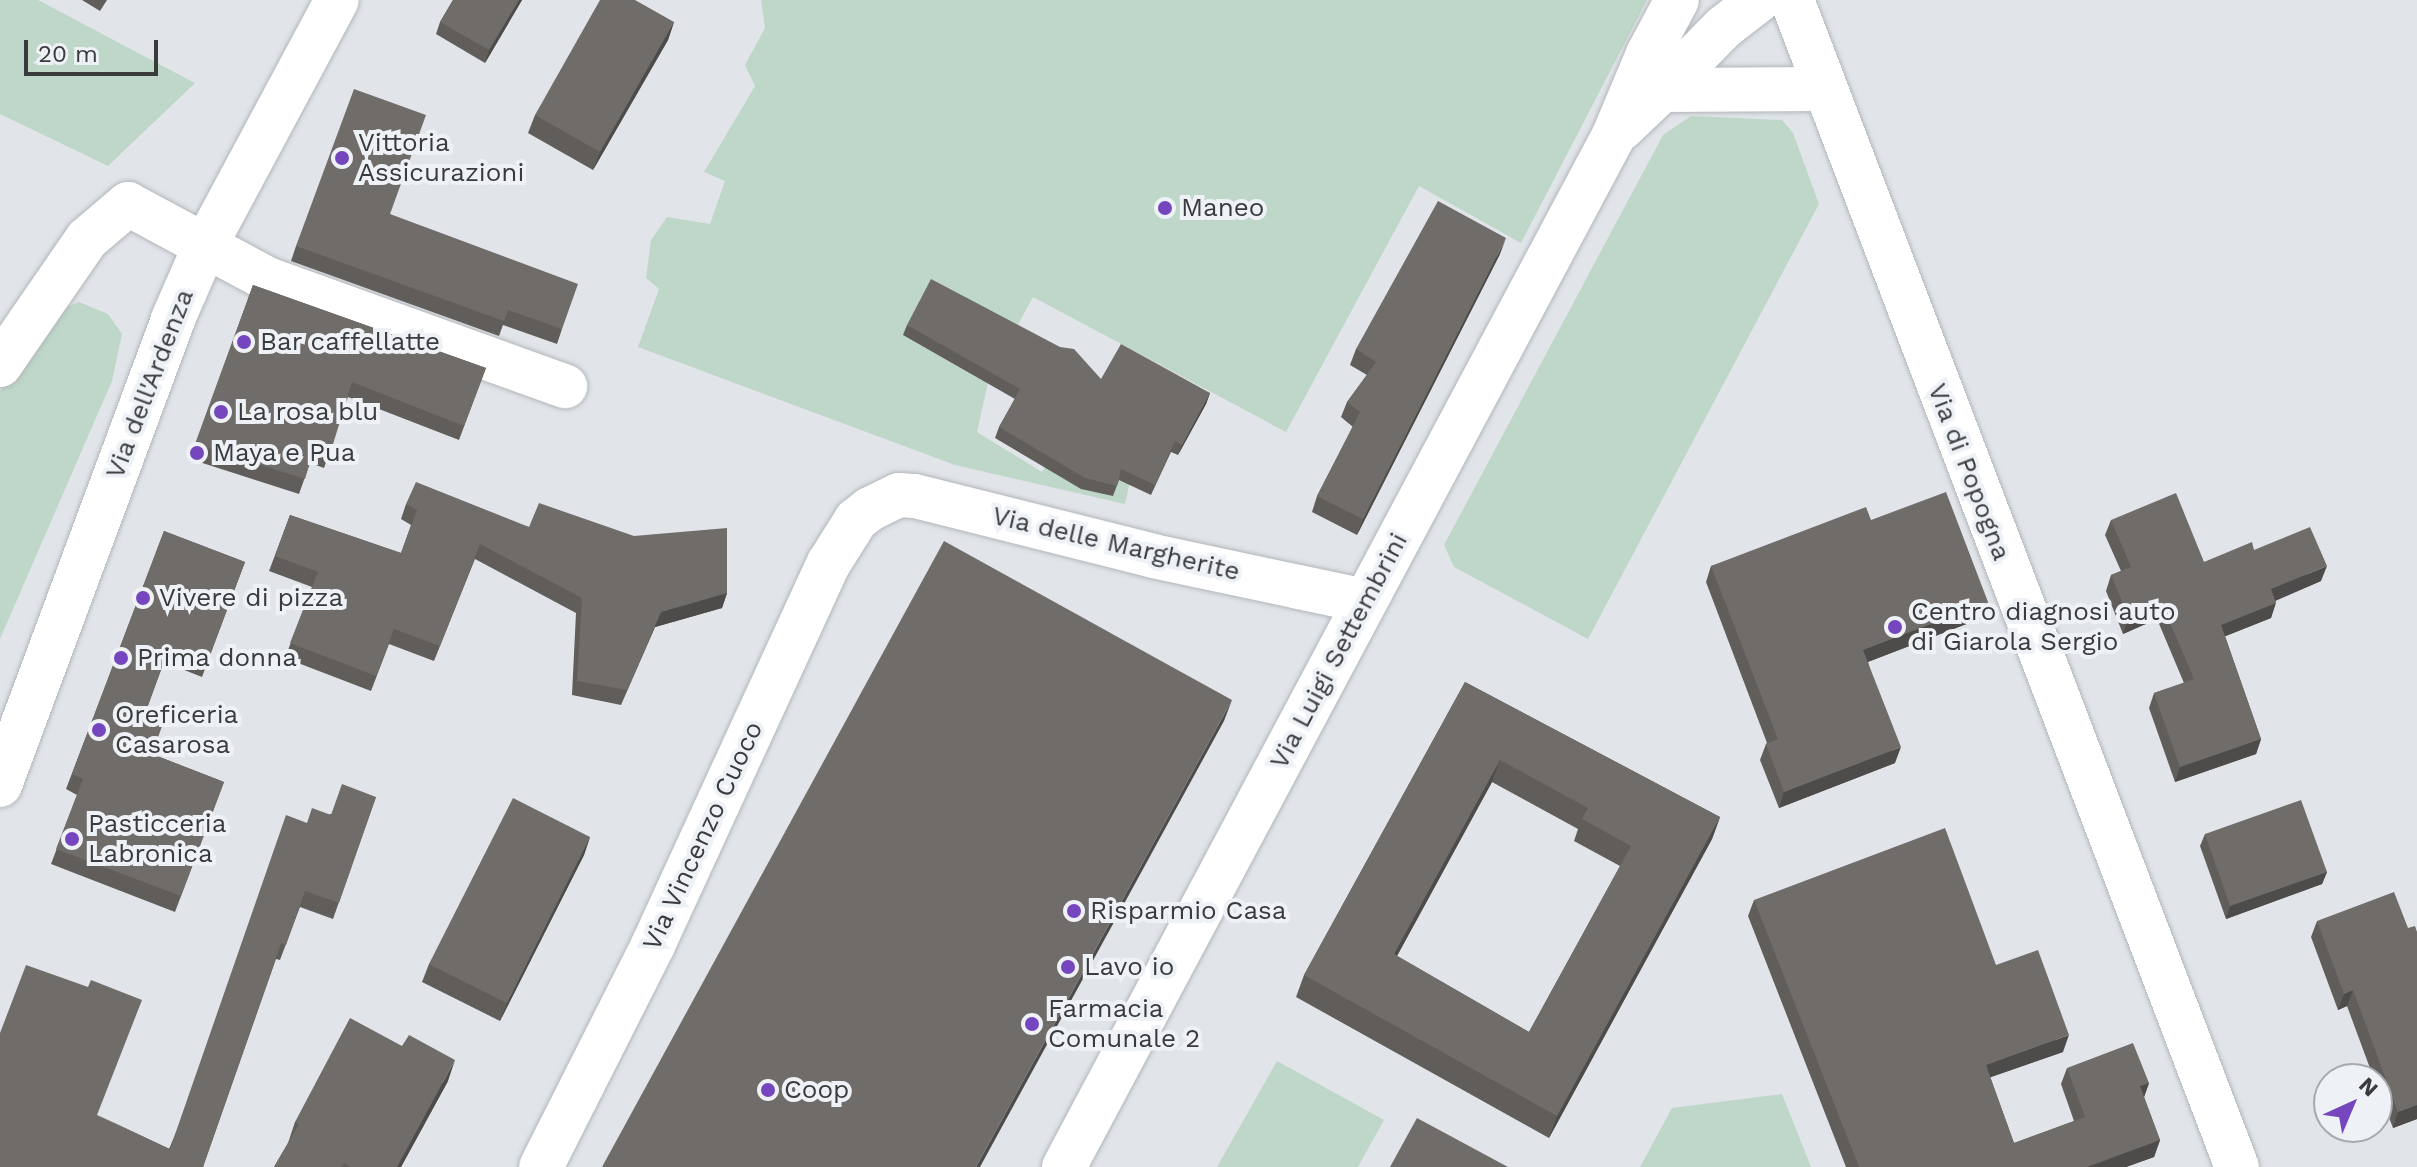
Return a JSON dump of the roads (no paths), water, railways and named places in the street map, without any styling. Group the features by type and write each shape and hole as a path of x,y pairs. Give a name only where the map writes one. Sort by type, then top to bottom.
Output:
{"street":[{"name":"Via dell'Ardenza","path":"0,785 143,396 204,248 337,0"},
{"name":"Via Luigi Settembrini","path":"1064,1167 1614,135 1648,54 1677,0"},
{"name":"Via Luigi Settembrini","path":"1614,135 1724,27 1759,0"},
{"name":"Via di Popogna","path":"1792,0 1822,89 2237,1167"},
{"path":"1662,90 1822,89"},
{"path":"0,365 87,239 128,204 204,248 267,279 565,386"},
{"name":"Via delle Margherite","path":"870,509 891,498 915,496 1153,556 1365,601"},
{"name":"Via Vincenzo Cuoco","path":"541,1167 653,945 829,563 856,520 870,509"}],"place":[{"name":"Vittoria Assicurazioni","path":"342,158"},
{"name":"Maneo","path":"1165,208"},
{"name":"Bar caffellatte","path":"244,342"},
{"name":"La rosa blu","path":"221,412"},
{"name":"Maya e Pua","path":"197,453"},
{"name":"Vivere di pizza","path":"143,598"},
{"name":"Centro diagnosi auto di Giarola Sergio","path":"1895,627"},
{"name":"Prima donna","path":"121,658"},
{"name":"Oreficeria Casarosa","path":"99,730"},
{"name":"Pasticceria Labronica","path":"72,839"},
{"name":"Risparmio Casa","path":"1074,911"},
{"name":"Lavo io","path":"1068,967"},
{"name":"Farmacia Comunale 2","path":"1032,1024"},
{"name":"Coop","path":"768,1090"}]}
